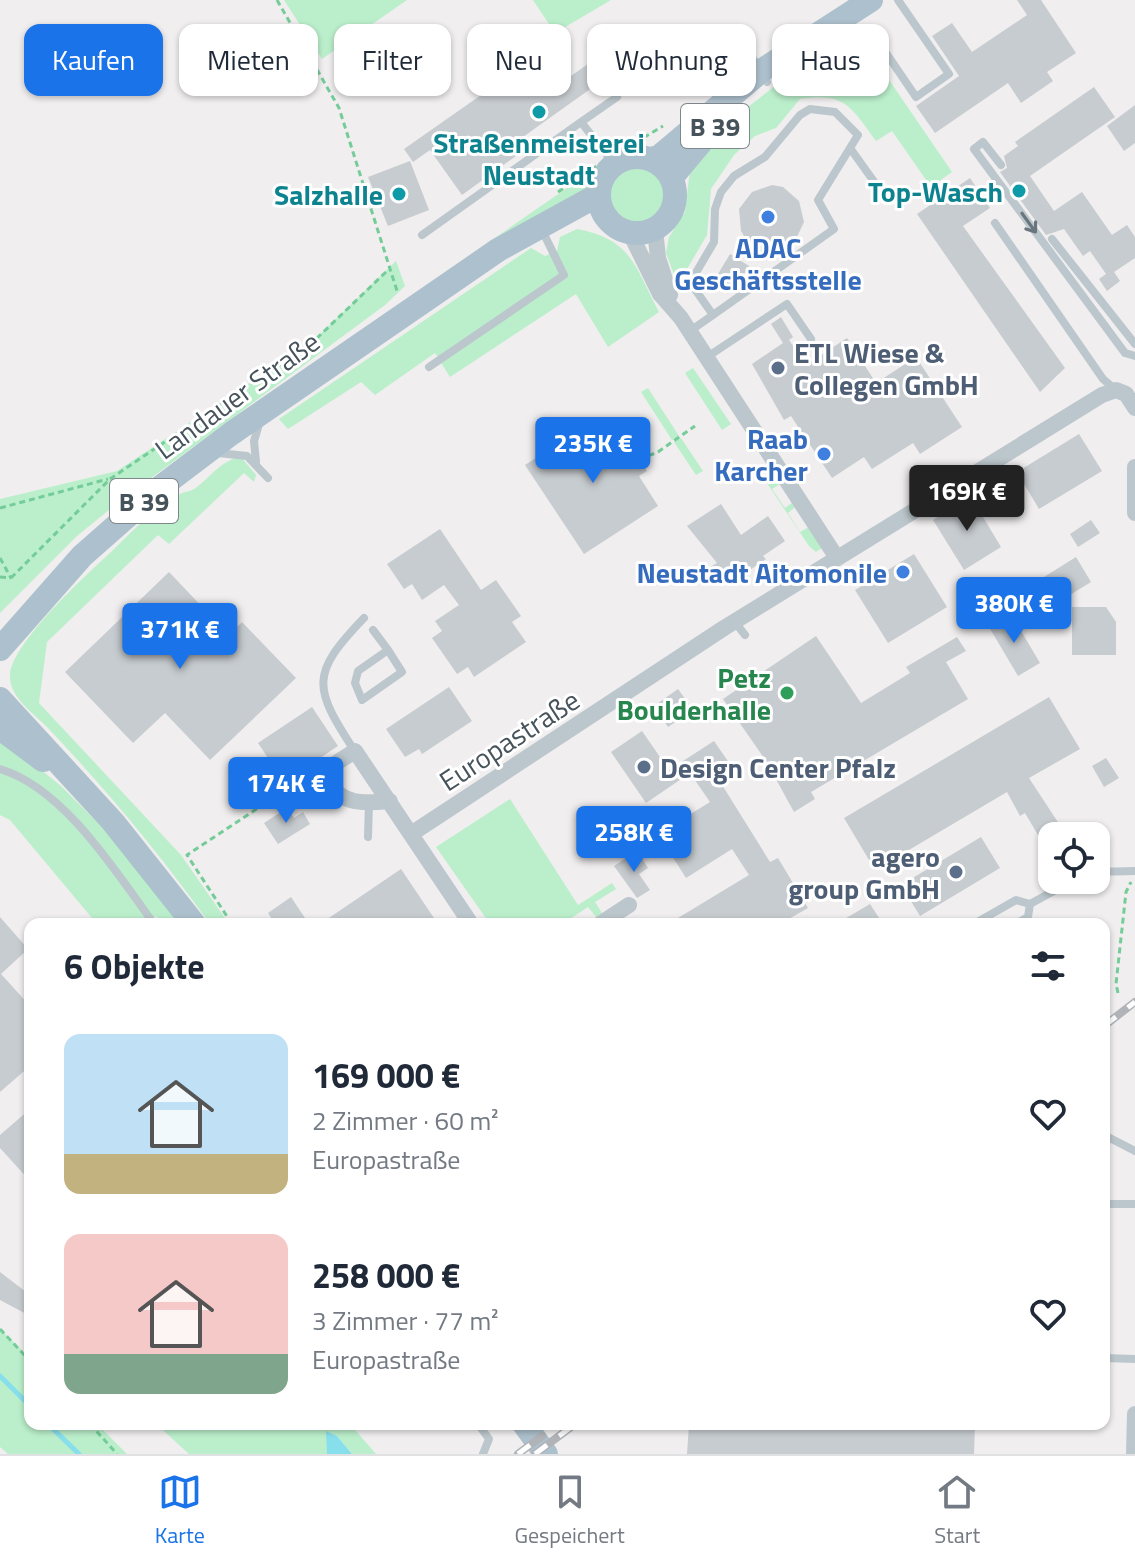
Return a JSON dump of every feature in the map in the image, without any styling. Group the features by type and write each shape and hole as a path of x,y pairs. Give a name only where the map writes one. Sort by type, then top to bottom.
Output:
{"main road":[{"name":"B 39","path":"651,159 672,138 718,123 764,76 871,0"},
{"name":"B 39","path":"661,232 671,212 675,190 671,178 672,138"},
{"name":"B 39","path":"611,162 632,157 651,159 671,178"},
{"path":"611,162 602,178 601,205 611,223 630,233 661,232"},
{"name":"Landauer Straße","path":"0,649 25,617 82,556 198,459 277,400 498,250 540,228 601,205"},
{"path":"0,699 153,869 190,918"},
{"path":"0,728 78,784"},
{"path":"528,1430 546,1454"}],"street":[{"path":"661,232 666,286 685,325"},
{"path":"630,233 660,294 685,325 837,558"},
{"name":"Europastraße","path":"411,834 740,628 837,558 1102,395 1128,394"},
{"path":"1135,471 1135,513"},
{"path":"0,631 25,617"},
{"path":"390,801 369,803 346,800 335,793 329,782 333,765 355,751 390,801 467,918"},
{"path":"609,918 629,905"},
{"path":"1134,1454 1135,1414"}],"lane":[{"path":"889,57 916,97 949,74 898,0"},
{"path":"756,63 764,76"},
{"path":"422,235 617,97"},
{"path":"685,325 713,315 834,229 818,200 858,135 835,112 810,109 800,115 765,157 734,176 721,192 715,209 714,242 692,285 713,315"},
{"path":"581,122 611,162"},
{"path":"1001,165 983,142 974,149 1125,353 1135,356"},
{"path":"850,148 885,197"},
{"path":"995,223 1103,379 1128,394"},
{"path":"429,367 564,275 540,228"},
{"path":"1052,239 1135,344"},
{"path":"706,357 787,304 811,339"},
{"path":"256,462 254,434 277,400"},
{"path":"198,459 234,452 256,462 268,478"},
{"path":"355,751 332,716 323,691 325,668 332,653 364,618"},
{"path":"373,630 388,650 402,672 362,700 355,683 358,671 388,650"},
{"path":"0,769 17,774 50,796 109,864 150,918"},
{"path":"368,837 369,803"},
{"path":"1110,872 1135,873"},
{"path":"984,918 1016,900 1030,904 1048,894"},
{"path":"1026,918 1030,904"},
{"path":"1110,1138 1135,1151"},
{"path":"1110,1204 1135,1204"},
{"path":"1110,1358 1135,1359"},
{"path":"482,1430 489,1439 483,1454"}],"path":[{"path":"277,0 339,108 388,270 407,312"},
{"path":"550,198 611,162 672,138 691,165 685,178 682,214 661,232"},
{"path":"11,578 110,479 314,341 388,270"},
{"path":"630,463 658,452 695,426"},
{"path":"0,508 110,479"},
{"path":"0,558 11,578"},
{"path":"0,577 11,578"},
{"path":"228,918 187,855 311,772 333,765"},
{"path":"1118,993 1116,984 1126,892 1135,873"},
{"path":"0,1329 24,1355"},
{"path":"95,1430 117,1454"}],"green space":[{"path":"284,0 407,0 372,24 334,24 334,51 322,59 318,53 318,24 299,24"},
{"path":"533,0 611,0 570,24 549,24"},
{"path":"889,80 952,172 931,187 892,131 876,141 853,111 837,100 815,97 800,99 776,128 755,136 734,155 711,189 707,235 687,269 686,285 679,288 666,253 669,237 685,212 690,170 717,131 772,88 772,96 889,96"},
{"path":"637,167 658,175 666,196 658,217 637,225 616,217 608,196 616,175"},
{"path":"596,168 597,177 588,194 486,244"},
{"path":"577,229 610,240 630,257 659,312 608,347 576,294 450,377 435,353 375,395 361,382 288,429 279,419 531,248 545,256 557,251 560,237"},
{"path":"396,261 405,286 385,305 120,501 77,536 0,613 0,499 117,471 314,340"},
{"path":"693,368 731,424 722,430 685,373"},
{"path":"648,388 679,436 672,440 641,392"},
{"path":"681,438 703,471 696,475 674,442"},
{"path":"241,457 256,475 254,482 244,473 169,544 158,535 47,642 39,703 181,855 225,918 206,918 111,798 22,704 13,690 10,674 24,644 68,593 161,506 195,489 234,458"},
{"path":"774,474 780,484 772,489 785,508 792,503 795,507 788,513 800,532 809,527 822,548 816,552 809,546 765,480"},
{"path":"0,737 61,786 108,833 175,918 92,918 10,820 0,815"},
{"path":"510,799 578,905 612,883 616,889 595,902 602,913 596,917 588,907 572,918 486,918 436,847"},
{"path":"0,1329 24,1352 24,1430 103,1430 127,1454 8,1454 0,1447"},
{"path":"163,1430 355,1430 376,1454 352,1454 337,1436 327,1432 327,1454 189,1454"}],"water":[{"path":"326,1431 337,1436 352,1454 327,1454"}],"building":[{"path":"1017,0 1041,0 1076,53 1047,72 1053,81 1021,103 1008,83 935,133 916,106 959,76 932,36 952,23 972,52 1027,15"},
{"path":"587,65 587,91 509,147 516,156 462,195 430,150 413,162 404,149 480,96 571,96 571,76"},
{"path":"1094,87 1115,117 1030,176 1054,211 1082,192 1112,235 1127,225 1135,237 1135,258 1114,272 1120,281 1107,291 1099,279 1106,274 1090,251 1083,256 1064,229 1046,235 1000,172 1007,168 1004,156 1018,146 1015,142"},
{"path":"1135,105 1135,143 1124,151 1107,126"},
{"name":"Salzhalle","path":"410,161 429,210 388,226 368,177"},
{"path":"970,178 990,208 963,226 1065,368 1040,392 917,214"},
{"path":"772,185 783,187 799,201 804,222 795,241 786,247 761,251 757,257 741,231 739,209 752,192"},
{"path":"730,254 749,266 734,290 715,279"},
{"path":"781,317 793,337 789,340 806,365 847,338 876,383 916,357 962,427 920,454 913,443 872,469 864,457 832,478 791,416 784,420 752,364 783,343 771,324"},
{"path":"599,417 620,448 629,443 647,471 639,476 658,506 584,554 525,465"},
{"path":"1079,434 1102,471 1039,509 1017,472"},
{"path":"971,497 1001,547 964,570 933,520"},
{"path":"721,504 741,535 768,516 785,541 763,556 766,559 731,583 725,574 718,579 710,567 717,563 687,526"},
{"path":"1091,520 1100,533 1078,547 1070,534"},
{"path":"440,529 481,590 496,580 521,616 512,622 526,642 474,677 468,667 457,674 432,638 442,631 435,621 459,605 444,585 422,600 412,584 404,589 387,564"},
{"path":"914,554 947,607 888,643 855,590"},
{"path":"1076,557 1091,582 1052,606 1036,582"},
{"path":"169,572 229,635 242,622 296,678 210,760 165,713 133,743 65,672"},
{"path":"1072,607 1106,607 1116,622 1116,655 1072,655"},
{"path":"1011,614 1040,663 1018,676 989,627"},
{"path":"816,636 861,703 910,673 906,667 957,637 966,651 946,662 968,699 811,792 815,799 794,812 766,761 723,699"},
{"path":"449,687 472,721 422,754 419,749 405,757 386,729"},
{"path":"678,689 693,710 668,727 654,706"},
{"path":"1049,697 1080,749 1029,778 1058,822 1038,822 1038,835 1025,813 1020,816 1007,792 875,870 844,818"},
{"path":"312,707 338,746 284,782 258,743"},
{"path":"642,731 669,770 714,741 734,770 719,780 770,862 778,858 808,908 790,918 678,918 749,875 732,849 686,878 658,834 710,802 690,773 646,803 611,752"},
{"path":"1106,758 1119,778 1104,787 1092,766"},
{"path":"287,808 294,818 303,812 310,824 278,844 264,823"},
{"path":"981,837 1000,868 920,916 901,885"},
{"path":"637,851 648,868 639,874 650,890 637,898 614,866"},
{"path":"401,869 434,918 329,918"},
{"path":"291,897 305,918 271,918 268,913"},
{"path":"870,904 879,918 846,918"},
{"path":"0,917 24,944 24,953 1,974 24,999 24,1071 0,1092"},
{"path":"24,1114 24,1174 0,1148 0,1135"},
{"path":"0,1272 24,1290 24,1313 0,1300"},
{"path":"689,1430 975,1430 974,1454 687,1454"}],"waterway":[{"path":"0,1376 24,1400"},
{"path":"54,1430 79,1454"}],"railway":[{"path":"1110,1021 1135,1002"},
{"path":"535,1454 567,1430"},
{"path":"518,1454 542,1436"}],"place":[{"name":"Straßenmeisterei Neustadt","path":"539,112"},
{"name":"Top-Wasch","path":"1019,191"},
{"name":"Salzhalle","path":"399,194"},
{"name":"ADAC Geschäftsstelle","path":"768,217"},
{"name":"ETL Wiese & Collegen GmbH","path":"778,368"},
{"name":"Raab Karcher","path":"824,454"},
{"name":"Neustadt Aitomonile","path":"903,572"},
{"name":"Petz Boulderhalle","path":"787,693"},
{"name":"Design Center Pfalz","path":"644,767"},
{"name":"agero group GmbH","path":"956,872"}]}
